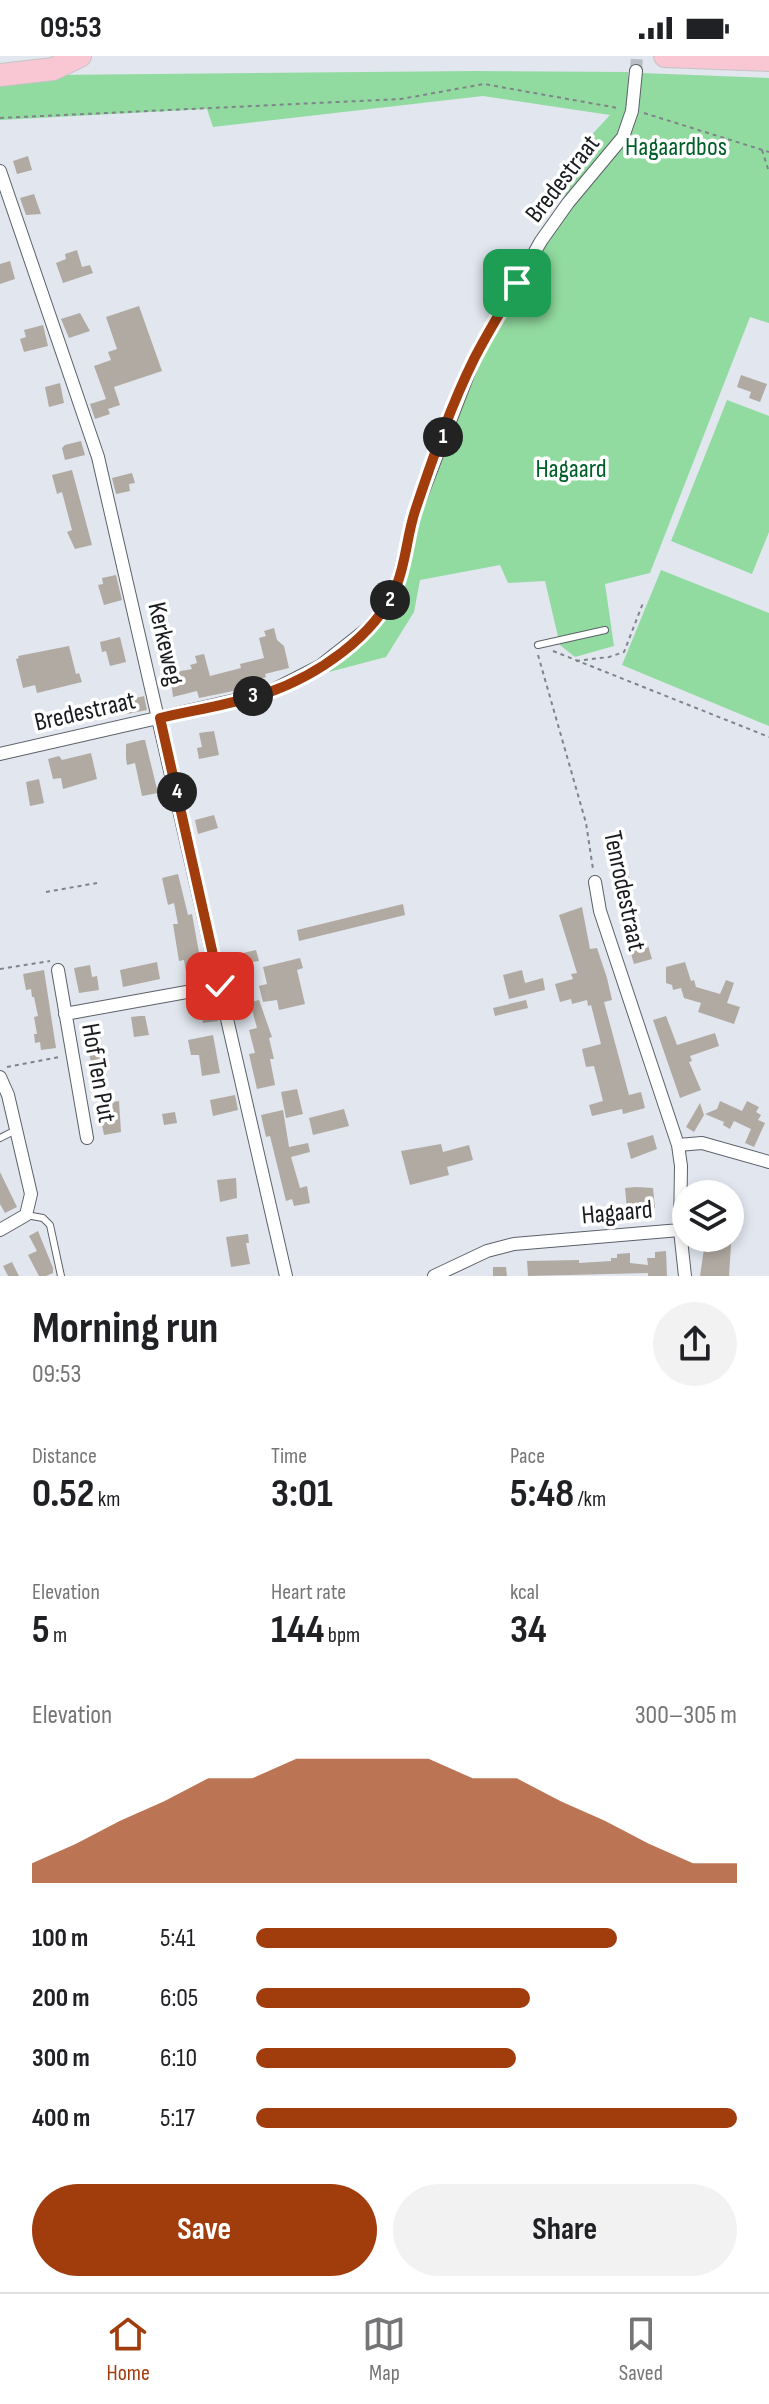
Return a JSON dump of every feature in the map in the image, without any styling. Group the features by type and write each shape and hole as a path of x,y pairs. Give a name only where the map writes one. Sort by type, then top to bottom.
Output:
{"highway":[{"path":"0,75 53,69 80,56"},
{"path":"665,56 769,60"}],"street":[{"name":"Bredestraat","path":"0,754 241,700 289,683 343,650 367,629 386,607 397,585 415,512 474,359 541,241 623,137 632,111 636,71"},
{"name":"Kerkeweg","path":"0,171 98,457 286,1276"},
{"name":"Tenrodestraat","path":"595,882 613,953 678,1145"},
{"name":"Hof Ten Put","path":"58,965 87,1138"},
{"name":"Hof Ten Put","path":"65,1014 220,986"},
{"path":"0,1077 8,1095 31,1194 26,1215 0,1230"},
{"path":"678,1145 702,1143 769,1162"},
{"name":"Hagaard","path":"678,1145 681,1180"},
{"name":"Hagaard","path":"434,1276 487,1251 514,1244 672,1231"},
{"path":"682,1252 685,1276"}],"lane":[{"path":"538,645 605,630"},
{"path":"0,1138 16,1130"},
{"path":"26,1215 43,1218 50,1225 61,1276"}],"path":[{"path":"0,118 401,99 484,84 663,117 769,152"},
{"path":"761,149 769,172"},
{"path":"575,661 624,652 643,603"},
{"path":"538,645 769,737"},
{"name":"Tenrodestraat","path":"538,645 538,662 586,823 595,882"},
{"path":"46,892 97,883"},
{"path":"0,969 58,965"},
{"path":"0,1068 72,1054"}],"green space":[{"path":"628,72 629,93 621,128 602,158 564,203 572,156 610,115 483,96 213,127 207,109 0,120 0,81 53,75"},
{"name":"Hagaard","path":"642,73 769,78 769,323 750,317 650,573 605,584 614,646 575,657 560,645 545,581 508,583 500,565 420,580 414,612 386,657 329,672 330,663 391,609 417,514 480,360 545,242 569,207 613,159 629,135"},
{"path":"727,400 769,416 769,532 752,574 671,541"},
{"path":"661,570 769,613 769,726 622,665"}],"building":[{"path":"28,156 32,170 17,174 13,161"},
{"path":"34,194 41,214 26,215 20,198"},
{"path":"77,250 82,267 90,265 93,273 63,283 56,263 66,259 65,254"},
{"path":"10,261 15,279 0,284 0,264"},
{"path":"139,306 162,371 114,387 120,405 108,409 110,414 95,419 90,404 106,399 94,366 111,360 108,352 117,349 106,317"},
{"path":"80,313 90,331 69,338 61,319"},
{"path":"43,325 48,346 24,352 20,339 26,337 24,330"},
{"path":"741,375 767,384 760,402 749,398 751,392 737,387"},
{"path":"60,383 64,403 49,407 45,387"},
{"path":"81,441 85,455 65,460 62,448"},
{"path":"72,470 92,545 75,549 67,532 72,530 62,492 57,494 52,475"},
{"path":"132,473 135,483 129,484 130,491 116,494 112,478"},
{"path":"116,575 122,600 104,605 98,585 103,584 102,578"},
{"path":"274,628 277,640 284,646 289,668 265,674 266,677 242,685 243,689 199,698 197,691 173,697 170,673 192,669 190,665 197,663 195,656 204,654 210,676 241,668 240,664 264,658 259,638 266,636 264,631"},
{"path":"120,637 126,662 110,666 100,642"},
{"path":"69,646 76,674 79,673 82,682 37,693 35,685 23,688 16,659 18,656"},
{"path":"144,696 147,710 127,714 124,701"},
{"path":"214,731 219,755 199,759 197,748 202,747 199,733"},
{"path":"145,740 158,793 142,796 135,763 127,765 126,744"},
{"path":"91,753 97,779 63,789 61,778 53,779 48,759 59,756 62,760"},
{"path":"39,779 44,803 30,806 26,782"},
{"path":"214,815 218,828 198,834 195,820"},
{"path":"178,874 188,915 192,914 202,969 186,972 184,960 179,961 173,924 178,924 174,903 168,905 162,878"},
{"path":"629,874 630,893 614,894 614,876"},
{"path":"403,904 405,915 299,941 297,930"},
{"path":"582,907 590,949 597,948 607,978 612,1000 604,1002 629,1095 641,1092 645,1108 623,1114 622,1109 592,1116 589,1105 603,1101 594,1066 586,1067 582,1049 601,1044 591,1005 588,1006 587,1000 572,1004 571,999 560,1002 555,984 573,979 571,974 577,973 559,915"},
{"path":"647,942 652,959 634,964 629,947"},
{"path":"256,950 259,961 236,964 234,955"},
{"path":"300,958 303,968 297,970 305,1004 279,1010 277,1000 263,1002 259,986 267,984 263,967"},
{"path":"157,962 160,979 123,987 120,970"},
{"path":"685,962 696,987 720,994 726,980 734,983 727,1003 740,1007 734,1024 698,1012 701,1003 684,998 681,988 673,990 672,985 666,983 666,967"},
{"path":"90,965 92,977 97,976 99,990 79,993 74,968"},
{"path":"44,970 56,1048 41,1050 40,1042 35,1043 34,1017 38,1016 34,997 31,989 26,990 23,974"},
{"path":"522,970 525,983 543,978 545,990 509,999 503,975"},
{"path":"259,1000 272,1037 269,1038 274,1059 270,1059 275,1085 257,1089 249,1054 255,1053 249,1030 257,1028 252,1010 235,1014 233,1006"},
{"path":"526,1000 528,1008 495,1016 493,1008"},
{"path":"214,1002 218,1021 203,1023 200,1005"},
{"path":"145,1016 149,1035 134,1037 131,1017"},
{"path":"666,1016 677,1045 715,1033 719,1046 690,1056 692,1061 689,1062 701,1090 680,1098 653,1020"},
{"path":"98,1023 108,1083 95,1085 84,1025"},
{"path":"213,1035 220,1073 202,1076 199,1055 191,1055 188,1040"},
{"path":"297,1089 303,1114 286,1118 281,1092"},
{"path":"235,1095 238,1110 213,1116 210,1100"},
{"path":"119,1101 121,1132 104,1135 98,1104"},
{"path":"720,1101 742,1111 747,1101 759,1107 756,1112 761,1115 758,1120 765,1123 754,1147 745,1143 751,1129 734,1121 730,1129 723,1125 724,1122 705,1114 717,1109"},
{"path":"700,1103 704,1115 694,1132 686,1127"},
{"path":"344,1109 349,1126 313,1135 309,1118"},
{"path":"283,1110 289,1147 308,1143 310,1152 291,1157 300,1188 307,1186 310,1203 294,1206 292,1199 286,1201 270,1136 266,1137 261,1115"},
{"path":"175,1112 177,1123 164,1125 162,1114"},
{"path":"653,1135 657,1149 631,1159 627,1143"},
{"path":"441,1144 443,1152 469,1145 473,1160 447,1167 449,1175 410,1185 401,1151"},
{"path":"0,1172 17,1207 5,1213 0,1204"},
{"path":"236,1178 237,1198 220,1202 217,1180"},
{"path":"625,1188 653,1188 655,1208 627,1210"},
{"path":"38,1231 53,1268 53,1273 46,1276 39,1276 28,1255 37,1251 29,1236"},
{"path":"248,1234 249,1243 246,1243 250,1264 231,1267 226,1237"},
{"path":"666,1251 667,1276 648,1276 648,1273 528,1276 527,1261 611,1261 611,1258 617,1258 617,1254 630,1253 630,1263 648,1265 647,1258 655,1258 655,1252"},
{"path":"704,1252 730,1252 729,1276 700,1276"},
{"path":"12,1262 19,1276 8,1276 3,1266"},
{"path":"493,1267 506,1267 507,1276 493,1276"}],"tunnel":[{"path":"636,71 637,56"}],"route":[{"path":"220,986 160,718 267,693 289,683 343,650 386,607 397,585 415,512 448,423 474,359 517,283"}],"park label":[{"name":"Hagaardbos","path":"676,147"}]}
